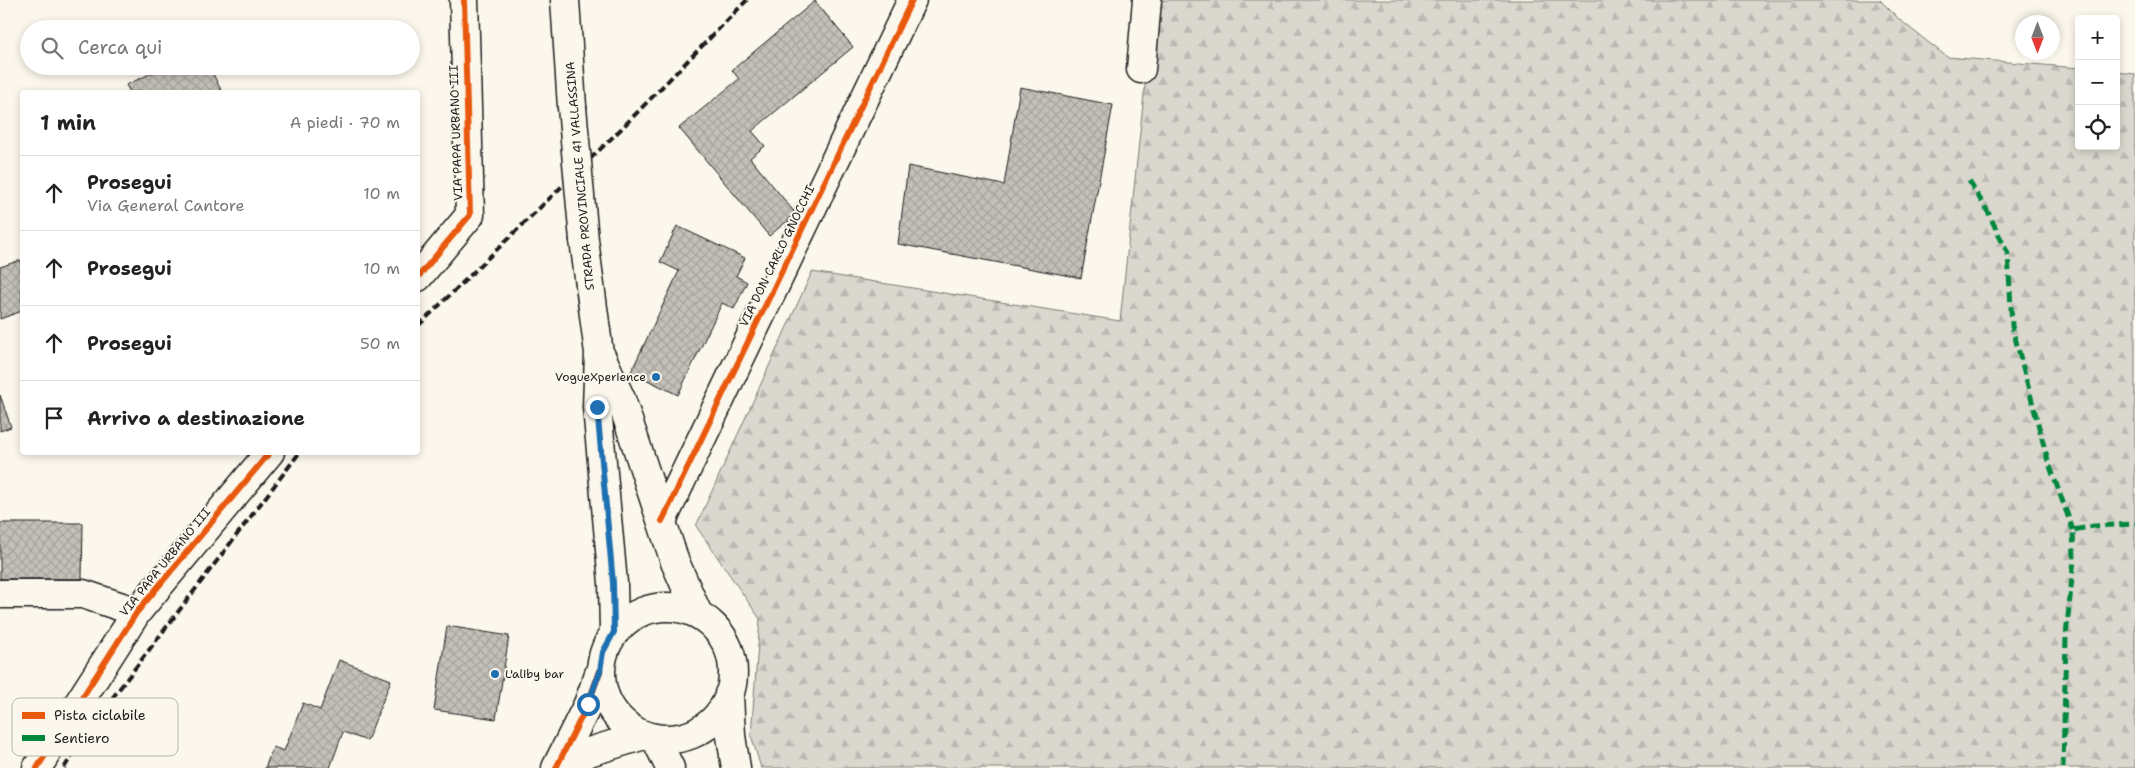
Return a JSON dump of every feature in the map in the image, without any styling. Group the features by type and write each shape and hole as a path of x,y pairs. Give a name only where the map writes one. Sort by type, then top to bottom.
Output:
{"street":[{"name":"VIA PAPA URBANO III","path":"420,275 470,215 464,0"},
{"name":"STRADA PROVINCIALE 41 VALLASSINA","path":"565,0 584,240 599,352 597,407 613,583 614,632"},
{"name":"VIA DON CARLO GNOCCHI","path":"662,521 912,0"},
{"path":"1141,69 1147,0"},
{"name":"STRADA PROVINCIALE 41 VALLASSINA","path":"599,352 621,399 675,562 697,612"},
{"name":"VIA PAPA URBANO III","path":"82,698 137,612 268,455"},
{"path":"0,594 83,594 137,612"},
{"path":"556,768 588,704 600,671 603,652 614,632 639,612 668,606 697,612 719,630 732,654 733,682 725,706 707,727 692,735 680,738 650,737 589,752 564,768"},
{"path":"600,671 603,691 613,711 624,724 650,737 670,768"},
{"path":"729,694 731,736 736,768"},
{"name":"VIA PAPA URBANO III","path":"37,768 45,756"}],"green space":[{"path":"1154,0 1880,0 1900,20 1947,57 2075,68 2075,150 2120,150 2120,72 2135,74 2135,768 761,768 751,735 760,619 696,526 812,272 1120,321"}],"building":[{"path":"815,1 853,47 752,131 765,146 750,158 796,214 769,236 679,128 739,79 732,70"},
{"path":"148,75 214,75 221,90 129,90 126,85"},
{"path":"1020,87 1113,105 1081,278 898,244 908,166 1004,185"},
{"path":"677,226 745,258 736,276 747,282 734,309 722,303 678,395 631,372 679,271 660,262"},
{"path":"20,260 20,312 0,319 0,267"},
{"path":"0,395 11,427 0,431"},
{"path":"0,523 83,523 82,579 0,579"},
{"path":"447,626 509,636 496,719 434,710"},
{"path":"339,660 391,680 367,741 343,732 330,768 265,768 273,747 284,751 303,703 320,710"}],"railway":[{"path":"420,324 621,129 747,0"},
{"path":"112,698 298,455"},
{"path":"64,768 72,756"}],"marked path":[{"path":"1969,181 1988,212 2008,254 2012,326 2048,461 2073,530"},
{"path":"2063,768 2066,636 2074,559 2073,530 2094,526 2135,524"}],"cycle path":[{"path":"420,275 470,215 464,0"},
{"path":"662,521 912,0"},
{"path":"82,698 137,612 268,455"},
{"path":"556,768 588,704 600,671"},
{"path":"37,768 45,756"}],"place":[{"name":"VogueXperience","path":"656,377"},
{"name":"L'aliby bar","path":"495,674"}],"route":[{"path":"588,704 600,671 603,652 614,632 613,583 597,407"}]}
